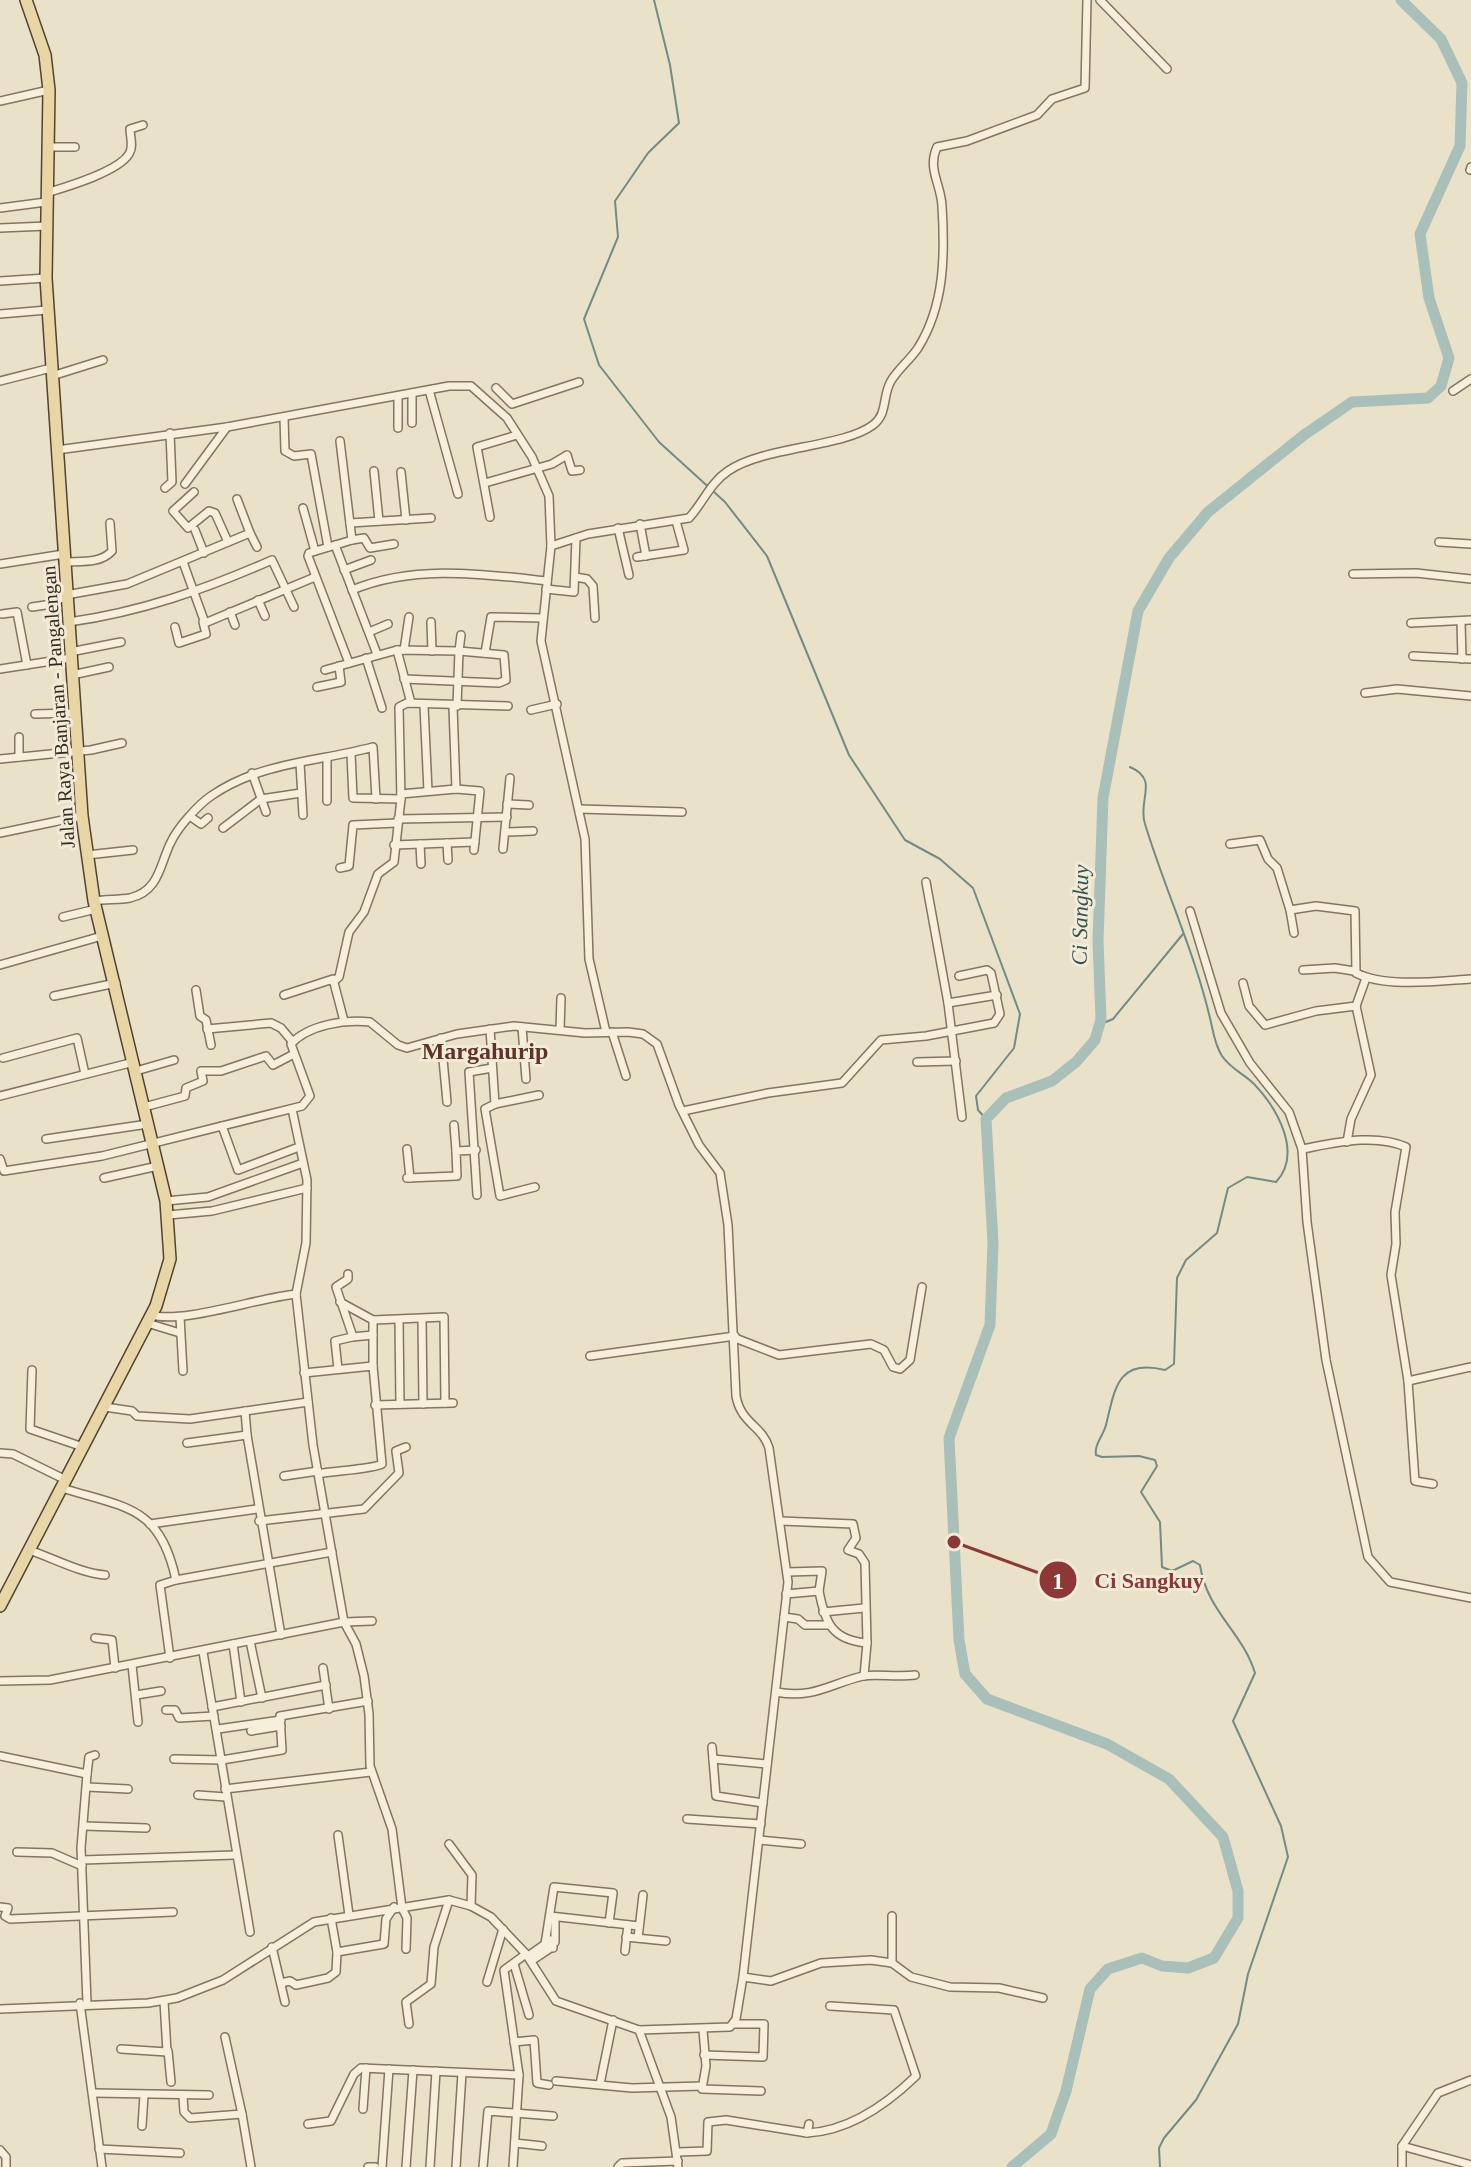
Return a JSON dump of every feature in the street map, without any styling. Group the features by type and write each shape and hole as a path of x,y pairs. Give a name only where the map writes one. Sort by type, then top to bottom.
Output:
{"main road":[{"name":"Jalan Raya Banjaran - Pangalengan","path":"0,1606 149,1319 170,1259 166,1201 95,905 82,816 75,752 47,310 49,90 45,55 26,0"}],"street":[{"path":"551,546 618,528 689,518 716,481 736,467 857,433 880,418 892,380 917,350 929,324 943,279 942,198 933,174 935,152 945,143 967,141 1037,115 1052,99 1085,88 1087,0"},
{"path":"1100,0 1167,69"},
{"path":"0,101 49,90"},
{"path":"0,208 46,198 126,158 132,145 130,129 143,125"},
{"path":"49,147 75,147"},
{"path":"0,228 47,226"},
{"path":"0,281 46,278"},
{"path":"0,314 47,310"},
{"path":"0,381 103,360"},
{"path":"1453,391 1471,379"},
{"path":"496,388 512,404 579,382"},
{"path":"57,450 227,427 429,390 471,386 507,418 549,496 551,546 542,618 543,657 557,704 586,847 589,959 609,1032 626,1076"},
{"path":"429,390 458,494"},
{"path":"412,393 412,423"},
{"path":"398,396 398,428"},
{"path":"284,417 285,451 294,456 311,454 331,546 344,570 377,654"},
{"path":"185,484 227,427"},
{"path":"165,488 172,482 170,433"},
{"path":"490,517 478,446 517,435"},
{"path":"340,441 352,540"},
{"path":"485,483 537,469 567,455 572,471 580,470"},
{"path":"374,471 379,521"},
{"path":"401,472 406,520"},
{"path":"194,492 173,511 188,528 209,511 215,513 228,542"},
{"path":"237,499 257,547"},
{"path":"303,508 315,551"},
{"path":"350,523 431,518"},
{"path":"640,524 641,557 684,550 676,521"},
{"path":"0,564 64,558 97,560 112,551 110,523"},
{"path":"618,528 629,575"},
{"path":"195,530 204,553"},
{"path":"32,607 52,604 66,595 127,584 250,533"},
{"path":"349,663 308,555 364,538 370,548 394,544"},
{"path":"352,590 387,579 477,573 574,593 576,538"},
{"path":"1439,542 1471,544"},
{"path":"69,622 133,610 195,593 272,560 294,607"},
{"path":"344,570 371,560"},
{"path":"175,627 179,643 206,634 183,562"},
{"path":"1353,574 1416,573 1471,579"},
{"path":"203,622 315,577"},
{"path":"575,577 587,579 593,586 595,618"},
{"path":"258,600 265,616"},
{"path":"2,614 17,612 27,665"},
{"path":"230,612 235,625"},
{"path":"409,617 400,650 411,703"},
{"path":"485,653 491,617 542,618"},
{"path":"1411,623 1471,620"},
{"path":"1413,656 1467,659 1461,621"},
{"path":"431,622 432,651"},
{"path":"369,632 388,624"},
{"path":"456,789 455,706 461,635"},
{"path":"0,669 121,642"},
{"path":"325,670 400,650 504,655 506,680 499,683 404,679"},
{"path":"366,658 382,708"},
{"path":"317,687 341,682 339,666"},
{"path":"72,675 109,667"},
{"path":"1365,693 1397,689 1471,696"},
{"path":"284,995 339,977 349,932 364,912 378,874 394,862 401,797 398,709 403,704 411,703 424,706 508,706"},
{"path":"531,710 557,704"},
{"path":"424,706 428,791"},
{"path":"35,714 73,713"},
{"path":"19,737 19,757"},
{"path":"0,759 75,752 122,743"},
{"path":"63,917 95,905 129,898 150,887 162,871 174,836 191,817 209,797 252,773 283,763 327,760 375,749 376,799"},
{"path":"351,753 353,798 401,797 456,789 480,791 475,846 447,843 394,845"},
{"path":"327,760 327,801"},
{"path":"300,763 303,815"},
{"path":"252,773 266,812"},
{"path":"503,849 510,778"},
{"path":"223,828 261,799 301,793"},
{"path":"507,804 529,805"},
{"path":"579,809 682,812"},
{"path":"0,833 82,816"},
{"path":"340,868 349,866 353,825 478,816 507,817"},
{"path":"191,817 201,824 208,818"},
{"path":"505,832 533,831"},
{"path":"1230,844 1260,840 1268,859 1277,868 1294,933"},
{"path":"447,843 448,860"},
{"path":"420,844 421,864"},
{"path":"87,855 133,850"},
{"path":"926,882 953,1031 962,1117"},
{"path":"1290,910 1316,906 1356,912 1354,971"},
{"path":"1190,911 1221,1013 1250,1063 1289,1112 1302,1149 1307,1222 1326,1360 1368,1557 1390,1582 1471,1598"},
{"path":"0,965 102,936"},
{"path":"1303,970 1335,968 1354,971 1366,978 1428,983 1471,979"},
{"path":"683,1111 768,1093 833,1086 842,1083 881,1040 994,1023 1000,1014 997,995 987,970 959,976"},
{"path":"1347,1142 1351,1119 1371,1075 1356,1006 1366,978"},
{"path":"333,980 344,1021"},
{"path":"54,996 116,983"},
{"path":"1243,983 1249,1006 1265,1025 1316,1011 1356,1006"},
{"path":"196,990 200,1016 206,1020 211,1045"},
{"path":"948,1003 997,995"},
{"path":"560,1030 561,998"},
{"path":"292,1041 344,1021 370,1022 398,1045 407,1048 490,1029 522,1027 643,1034 657,1044 699,1145 720,1173 739,1339 733,1372 738,1408 744,1419 767,1440 787,1572 743,1977 733,2024"},
{"path":"0,1159 4,1171 117,1152 292,1109 310,1100 292,1055 292,1041 281,1028 271,1023 207,1029"},
{"path":"522,1027 526,1079"},
{"path":"490,1029 495,1104"},
{"path":"3,1058 81,1036 85,1074"},
{"path":"441,1038 447,1102"},
{"path":"144,1107 185,1096 186,1088 203,1081 201,1071 221,1071 266,1056 273,1065 292,1055"},
{"path":"0,1096 85,1074 174,1060"},
{"path":"917,1062 956,1061"},
{"path":"477,1195 469,1072 492,1068"},
{"path":"535,1187 500,1196 492,1170 485,1109 539,1095"},
{"path":"292,1109 307,1188 306,1243 296,1294 304,1373 344,1622 356,1644 368,1701 371,1772 392,1829 398,1908 407,1918 406,1949"},
{"path":"46,1139 106,1127 113,1131 148,1124"},
{"path":"407,1149 408,1178 457,1176 454,1125"},
{"path":"222,1126 238,1170 299,1147"},
{"path":"113,1131 117,1152"},
{"path":"1302,1149 1385,1140 1408,1150 1397,1200 1396,1244 1391,1275 1408,1381 1415,1481 1433,1484"},
{"path":"456,1151 476,1150"},
{"path":"166,1201 208,1197 303,1163"},
{"path":"104,1178 158,1166"},
{"path":"168,1215 212,1211 307,1188"},
{"path":"348,1274 348,1279 336,1287 352,1337"},
{"path":"590,1356 739,1339 779,1355 871,1344 884,1350 893,1367 903,1368 911,1353 922,1287"},
{"path":"149,1319 180,1317 263,1297 296,1294"},
{"path":"340,1302 373,1320 445,1319 449,1403 375,1405"},
{"path":"180,1317 183,1371"},
{"path":"149,1319 180,1333"},
{"path":"422,1319 423,1404"},
{"path":"284,1476 350,1467 375,1469 382,1464 375,1405 373,1320"},
{"path":"399,1320 400,1404"},
{"path":"338,1369 335,1341 373,1335"},
{"path":"304,1373 373,1366"},
{"path":"1408,1381 1471,1367"},
{"path":"32,1370 30,1429 83,1447"},
{"path":"105,1407 132,1411 137,1416 177,1419 308,1402"},
{"path":"245,1411 257,1509 281,1635"},
{"path":"187,1443 247,1435"},
{"path":"259,1521 325,1514 371,1505 399,1473 396,1451 406,1447"},
{"path":"0,1453 13,1454 64,1484 135,1512 169,1546 176,1580"},
{"path":"150,1524 257,1509"},
{"path":"781,1521 853,1524 856,1538 848,1551 859,1554 865,1563 867,1643 864,1676"},
{"path":"29,1550 77,1567 85,1573 105,1575"},
{"path":"170,1658 160,1585 266,1562 332,1552"},
{"path":"787,1572 822,1571 819,1591 828,1625 834,1633 849,1642 867,1643"},
{"path":"786,1594 819,1591"},
{"path":"823,1612 864,1608"},
{"path":"784,1617 798,1619 805,1625 828,1625"},
{"path":"0,1681 50,1680 344,1622 372,1621"},
{"path":"95,1638 112,1640 115,1668"},
{"path":"250,1641 262,1698"},
{"path":"233,1644 241,1702"},
{"path":"203,1652 250,1932"},
{"path":"132,1665 138,1722"},
{"path":"323,1668 329,1709"},
{"path":"776,1692 808,1695 864,1676 915,1675"},
{"path":"166,1710 175,1710 179,1718 326,1685"},
{"path":"136,1695 161,1691"},
{"path":"174,1759 222,1760 282,1750 280,1716 368,1701"},
{"path":"218,1729 281,1723"},
{"path":"251,1731 281,1723"},
{"path":"283,1741 294,1740"},
{"path":"712,1747 716,1796 763,1803"},
{"path":"95,1755 89,1757 82,1863 84,2003 102,2167"},
{"path":"0,1756 87,1774"},
{"path":"713,1759 767,1764"},
{"path":"198,1795 371,1772"},
{"path":"87,1787 128,1789"},
{"path":"687,1819 761,1824"},
{"path":"84,1826 146,1828"},
{"path":"338,1835 349,1915"},
{"path":"759,1840 801,1844"},
{"path":"449,1844 472,1875 471,1906"},
{"path":"17,1852 52,1853 82,1863 235,1855"},
{"path":"513,2167 519,2078 504,1970 549,1944 554,1887 613,1893 609,1923"},
{"path":"638,1938 643,1895"},
{"path":"409,2024 406,2002 431,1984 434,1947 449,1900"},
{"path":"0,2009 164,2001 193,1994 223,1980 303,1927 331,1918 449,1900 471,1906 491,1917 529,1957 556,2001 639,2030 703,2030 733,2024 764,2024 763,2057 704,2055"},
{"path":"0,1907 8,1908 5,1916 10,1919 173,1912"},
{"path":"337,1952 384,1944 386,1919 398,1908"},
{"path":"552,1916 639,1926"},
{"path":"892,1916 892,1963"},
{"path":"281,1983 292,1981 296,1985 336,1972 337,1952 331,1918"},
{"path":"625,1951 628,1925"},
{"path":"487,1982 503,1929"},
{"path":"626,1937 666,1941"},
{"path":"272,1947 285,2002"},
{"path":"743,1977 780,1979 834,1961 892,1963 911,1977 941,1985 999,1988 1043,1998"},
{"path":"514,1964 529,2015"},
{"path":"164,2001 171,2082"},
{"path":"678,2152 707,2151 706,2124 722,2120 807,2133 828,2132 851,2124 916,2076 894,2010 830,2006"},
{"path":"600,2084 608,2032 613,2020"},
{"path":"618,2167 622,2163 678,2164 678,2152 661,2087 639,2030"},
{"path":"702,2086 706,2071 703,2030"},
{"path":"225,2037 251,2167"},
{"path":"514,2042 534,2040 537,2083"},
{"path":"121,2049 168,2051"},
{"path":"308,2124 331,2121 354,2074 366,2068 519,2078 537,2083 702,2086 702,2089 761,2091"},
{"path":"363,2109 366,2068"},
{"path":"382,2167 389,2069"},
{"path":"406,2167 413,2070"},
{"path":"430,2167 436,2071"},
{"path":"456,2167 462,2073"},
{"path":"1402,2167 1402,2146 1438,2093 1471,2080"},
{"path":"94,2093 209,2095"},
{"path":"142,2126 144,2095"},
{"path":"183,2096 184,2112 190,2118 242,2114"},
{"path":"483,2167 488,2111 553,2116"},
{"path":"807,2133 809,2124"},
{"path":"515,2143 542,2146"},
{"path":"1402,2146 1471,2165"},
{"path":"99,2149 180,2153"},
{"path":"0,2150 6,2157 6,2167"},
{"path":"368,2167 375,2167"}],"waterway":[{"path":"654,0 670,65 679,123 648,153 615,201 618,237 584,319 599,365 659,442 725,502 767,556 849,755 905,840 940,859 973,888 1020,1014 1014,1048 976,1096 978,1110 986,1119"},
{"name":"Ci Sangkuy","path":"1012,2167 1051,2134 1066,2091 1090,1989 1108,1969 1142,1958 1162,1966 1188,1968 1214,1958 1238,1918 1238,1891 1223,1837 1169,1779 1107,1744 987,1699 965,1674 959,1640 949,1438 990,1325 993,1243 986,1119 1006,1098 1052,1081 1076,1062 1095,1040 1101,1019 1098,941 1103,798 1138,611 1169,558 1208,512 1304,435 1352,402 1428,398 1441,386 1449,358 1429,298 1420,234 1460,146 1462,83 1441,39 1401,0"},
{"path":"1130,767 1139,772 1146,784 1145,824 1198,975 1219,1050 1226,1061 1254,1084 1271,1105 1284,1131 1287,1145 1284,1170 1276,1182 1247,1177 1228,1188 1217,1233 1186,1260 1177,1278 1174,1364 1165,1370 1137,1368 1121,1380 1096,1451 1096,1455 1102,1457 1139,1456 1155,1460 1157,1466 1141,1492 1160,1522 1162,1567 1172,1571 1193,1561 1200,1565 1210,1596 1249,1658 1255,1673 1233,1721 1281,1826 1288,1857 1248,1974 1238,2024 1196,2100 1164,2138 1159,2148 1160,2167"},
{"path":"1099,1025 1113,1019 1183,934"}],"place":[{"name":"Ci Sangkuy","path":"954,1542"}],"district":[{"name":"Margahurip","path":"485,1051"}]}
